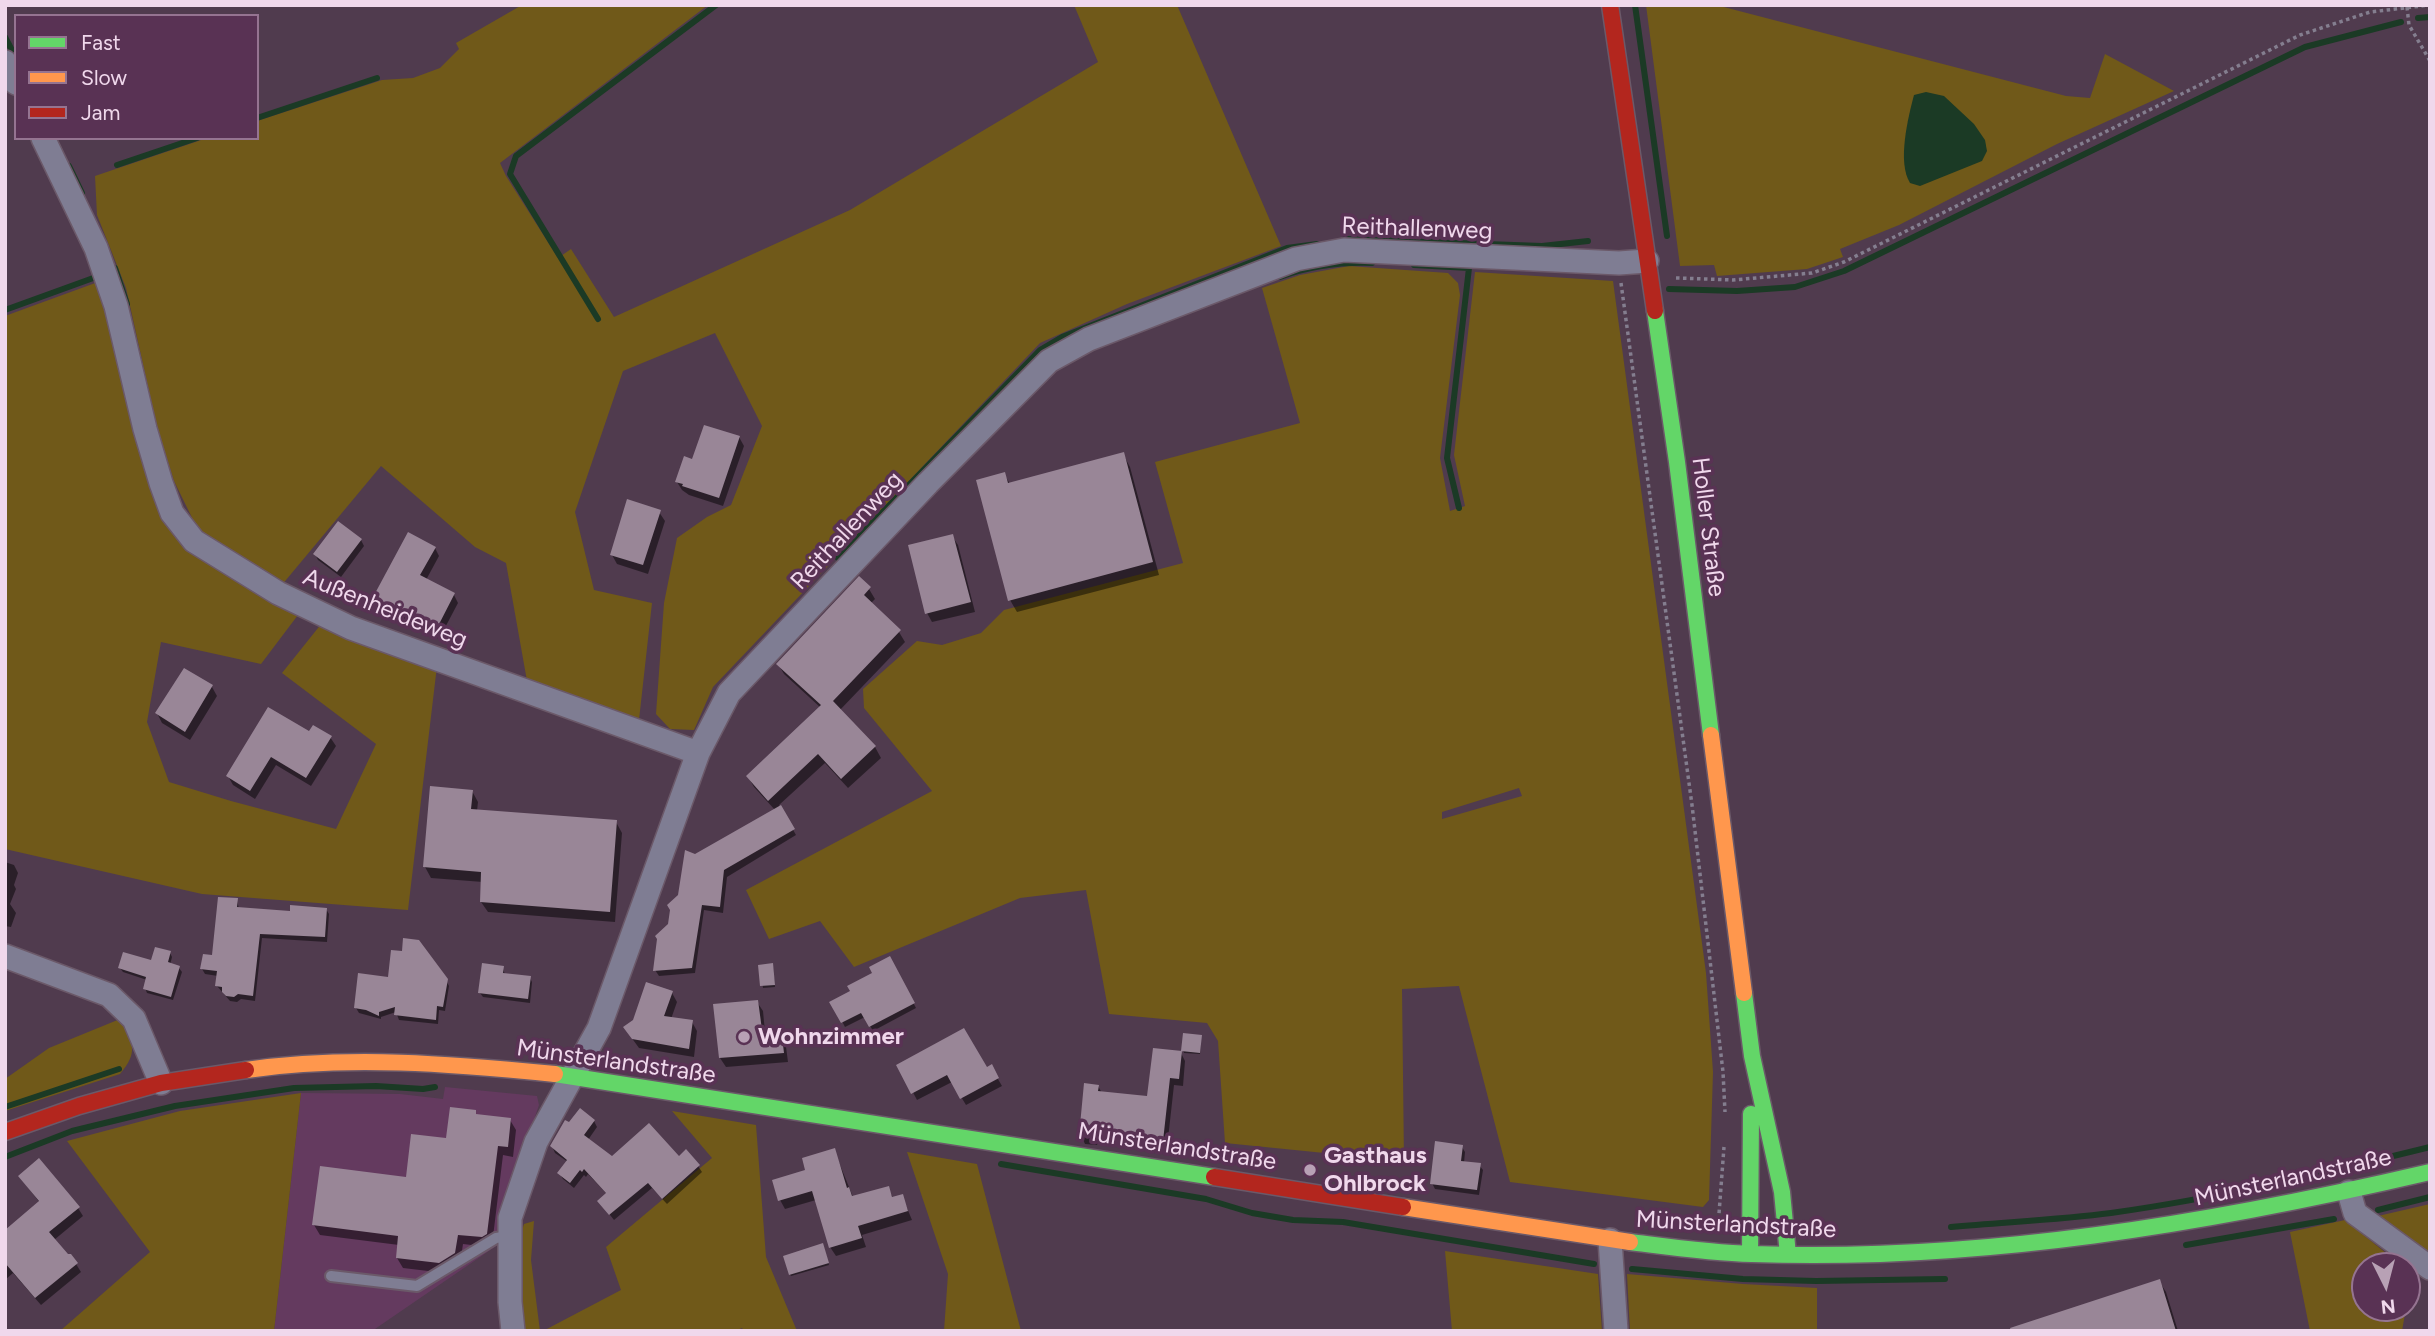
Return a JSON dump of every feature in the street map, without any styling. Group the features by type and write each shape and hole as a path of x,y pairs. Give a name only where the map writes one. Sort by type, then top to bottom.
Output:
{"main road":[{"name":"Holler Straße","path":"1610,5 1677,463 1752,1056 1782,1192 1788,1255"},
{"name":"Holler Straße","path":"1750,1254 1752,1056"},
{"name":"Münsterlandstraße","path":"5,1132 79,1106 161,1083 287,1064 438,1063 573,1076 1610,1240 1716,1252 1788,1255 1952,1251 2100,1236 2165,1227 2349,1192 2430,1172"}],"street":[{"path":"5,61 14,79"},
{"name":"Außenheideweg","path":"44,140 96,248 116,306 145,429 161,483 172,513 194,541 278,593 351,628 698,753"},
{"name":"Reithallenweg","path":"513,1331 510,1302 510,1218 536,1142 599,1028 698,753 729,693 928,483 1049,361 1089,339 1296,259 1344,250 1619,263 1648,269"},
{"path":"5,956 108,995 134,1019 161,1083"},
{"path":"2349,1192 2355,1213 2430,1268"},
{"path":"1610,1240 1616,1331"}],"lane":[{"path":"331,1276 417,1286 496,1238 509,1237"}],"path":[{"path":"1648,269 1733,280 1812,273 1844,262 2300,35 2370,12 2430,5"},
{"path":"2407,7 2409,24 2430,61"},
{"path":"1619,263 1692,805 1724,1072 1725,1113"},
{"path":"1716,1252 1724,1140"}],"shaded area":[{"path":"522,5 708,5 500,163 558,258 571,249 614,317 850,210 1098,62 1074,5 1177,5 1281,246 1127,304 1040,343 713,687 694,730 670,729 656,714 664,603 677,538 707,517 731,505 762,426 715,333 623,371 575,512 594,590 652,603 639,720 527,681 506,563 475,547 381,466 281,586 199,532 174,481 157,427 126,288 97,215 95,176 201,140 259,140 259,120 382,80 413,78 440,68 459,49 456,43"},
{"path":"1646,5 1716,5 2066,96 2090,98 2105,54 2174,91 2057,144 1899,225 1840,249 1843,257 1807,269 1717,276 1714,265 1680,266"},
{"path":"1926,92 1944,96 1974,124 1985,140 1987,151 1982,161 1920,186 1910,183 1904,164 1904,152 1914,95"},
{"path":"1349,266 1448,273 1458,283 1460,295 1440,458 1450,511 1465,506 1454,455 1475,272 1613,281 1706,973 1713,1072 1709,1200 1703,1207 1510,1182 1459,986 1402,989 1404,1161 1225,1143 1218,1041 1207,1023 1109,1014 1086,890 1020,898 854,967 820,921 769,939 746,890 932,791 864,708 863,689 917,641 942,645 981,633 1004,610 1183,563 1155,462 1300,423 1262,288 1300,275","holes":["1519,788 1522,796 1442,819 1442,812"]},
{"path":"98,282 163,516 301,611 261,664 161,642 147,722 169,782 336,829 376,744 282,673 322,623 437,666 408,910 202,894 5,849 5,316"},
{"path":"120,1019 131,1041 132,1053 120,1074 5,1111 5,1079 49,1048"},
{"path":"445,1087 537,1096 539,1105 501,1217 499,1244 372,1331 274,1331 301,1093 400,1094 443,1099"},
{"path":"301,1093 274,1331 60,1331 150,1252 67,1141 180,1111"},
{"path":"672,1111 756,1125 766,1257 797,1331 744,1331 742,1328 735,1331 543,1331 621,1290 606,1247 712,1158"},
{"path":"907,1152 977,1164 1021,1331 944,1331 948,1274"},
{"path":"2430,1204 2430,1255 2378,1216"},
{"path":"2345,1220 2385,1252 2351,1252 2351,1322 2404,1322 2402,1331 2310,1331 2290,1232"},
{"path":"534,1221 531,1260 540,1331 522,1331 519,1240 524,1224"},
{"path":"1445,1251 1598,1274 1602,1331 1452,1331"},
{"path":"1627,1274 1817,1288 1817,1331 1630,1331"}],"building":[{"path":"704,425 740,436 719,498 675,482 684,456 692,459"},
{"path":"1124,452 1153,562 1008,601 976,480 1005,472 1008,483"},
{"path":"627,499 661,510 643,565 610,555"},
{"path":"338,521 362,539 337,572 313,554"},
{"path":"408,532 436,547 420,575 455,593 435,632 372,599"},
{"path":"953,534 971,602 925,614 908,545"},
{"path":"859,576 871,587 864,595 901,630 833,701 876,746 841,779 818,754 768,801 746,776 821,705 776,664"},
{"path":"184,668 213,685 185,732 155,713"},
{"path":"268,707 309,731 313,725 332,736 306,778 271,757 250,791 226,776"},
{"path":"430,786 473,790 471,809 617,820 610,912 480,902 481,872 423,867"},
{"path":"781,805 795,829 724,870 720,907 702,905 692,968 653,971 657,939 655,936 668,924 670,910 667,905 678,895 685,850 695,854"},
{"path":"218,897 238,898 237,907 290,911 290,905 327,908 325,937 260,934 253,996 226,996 222,987 215,986 217,971 200,969 203,954 212,955"},
{"path":"403,938 419,940 448,979 443,1007 437,1006 436,1020 394,1015 395,1007 379,1012 379,1016 354,1008 358,973 388,977 391,950 402,951"},
{"path":"155,947 171,951 168,962 180,966 171,997 143,989 146,977 118,968 123,952 151,960"},
{"path":"890,956 915,1003 869,1027 861,1013 841,1023 829,1002 850,991 847,986 872,973 869,967"},
{"path":"482,963 504,966 503,973 531,976 528,999 478,993"},
{"path":"773,963 775,985 760,986 758,965"},
{"path":"646,982 673,991 664,1016 693,1020 689,1049 632,1039 623,1027 633,1020"},
{"path":"758,1000 762,1030 781,1028 784,1053 719,1058 713,1004"},
{"path":"964,1028 987,1067 992,1064 999,1078 960,1099 947,1075 911,1094 896,1065"},
{"path":"1183,1033 1202,1035 1200,1053 1181,1051"},
{"path":"1153,1048 1182,1051 1179,1079 1170,1078 1163,1141 1094,1134 1093,1137 1079,1136 1084,1083 1099,1085 1098,1091 1147,1096"},
{"path":"450,1107 476,1110 476,1114 511,1118 508,1147 498,1146 487,1234 482,1237 458,1235 455,1253 439,1263 396,1258 398,1236 312,1225 320,1166 406,1177 411,1134 446,1138"},
{"path":"580,1108 595,1120 584,1135 612,1156 649,1123 679,1156 686,1149 700,1165 662,1199 648,1183 609,1215 597,1201 606,1193 584,1169 582,1172 580,1170 570,1183 557,1173 567,1160 550,1146 565,1120 569,1122"},
{"path":"1435,1141 1463,1145 1461,1161 1481,1163 1477,1190 1430,1184"},
{"path":"835,1148 852,1196 889,1186 892,1197 903,1194 908,1211 858,1226 862,1238 829,1248 812,1191 778,1201 772,1180 805,1170 802,1158"},
{"path":"39,1158 80,1207 49,1232 78,1263 35,1298 5,1263 5,1230 39,1201 18,1176"},
{"path":"823,1243 829,1263 789,1275 783,1256"},
{"path":"2160,1279 2176,1331 2011,1331 2010,1328"}],"waterway":[{"path":"598,319 510,174 516,156 716,5"},
{"path":"1635,5 1667,236"},
{"path":"2418,18 2430,17"},
{"path":"1669,289 1737,291 1795,287 1844,271 2305,47 2401,22"},
{"path":"5,37 14,54"},
{"path":"259,117 377,78"},
{"path":"117,165 191,140"},
{"path":"69,166 82,193"},
{"path":"1345,239 1542,246 1588,241"},
{"path":"838,558 1040,350 1062,337 1287,248 1317,244"},
{"path":"1280,277 1325,265 1372,263"},
{"path":"1414,265 1469,268 1447,458 1459,508"},
{"path":"115,268 127,304"},
{"path":"5,310 96,277"},
{"path":"5,1107 119,1069"},
{"path":"5,1157 72,1131 175,1106 294,1088 435,1087"},
{"path":"1951,1227 2151,1207 2271,1184 2430,1147"},
{"path":"1001,1164 1206,1199 1252,1213 1293,1220 1343,1222 1594,1264"},
{"path":"2378,1210 2430,1197"},
{"path":"2186,1245 2334,1219"},
{"path":"1632,1269 1743,1279 1945,1279"}],"traffic: fast":[{"path":"1655,311 1711,735"},
{"path":"1744,993 1752,1056 1782,1192 1788,1255"},
{"path":"555,1074 1214,1177"},
{"path":"1750,1254 1751,1114"},
{"path":"1630,1242 1737,1253 1838,1255 2008,1245 2178,1223 2430,1172"}],"traffic: slow":[{"path":"1711,735 1744,993"},
{"path":"246,1070 284,1065 362,1062 439,1064 555,1074"},
{"path":"1403,1207 1630,1242"}],"traffic: jam":[{"path":"1610,5 1655,311"},
{"path":"5,1132 79,1106 161,1083 246,1070"},
{"path":"1214,1177 1403,1207"}],"place":[{"name":"Wohnzimmer","path":"744,1037"},
{"name":"Gasthaus Ohlbrock","path":"1310,1170"}]}
